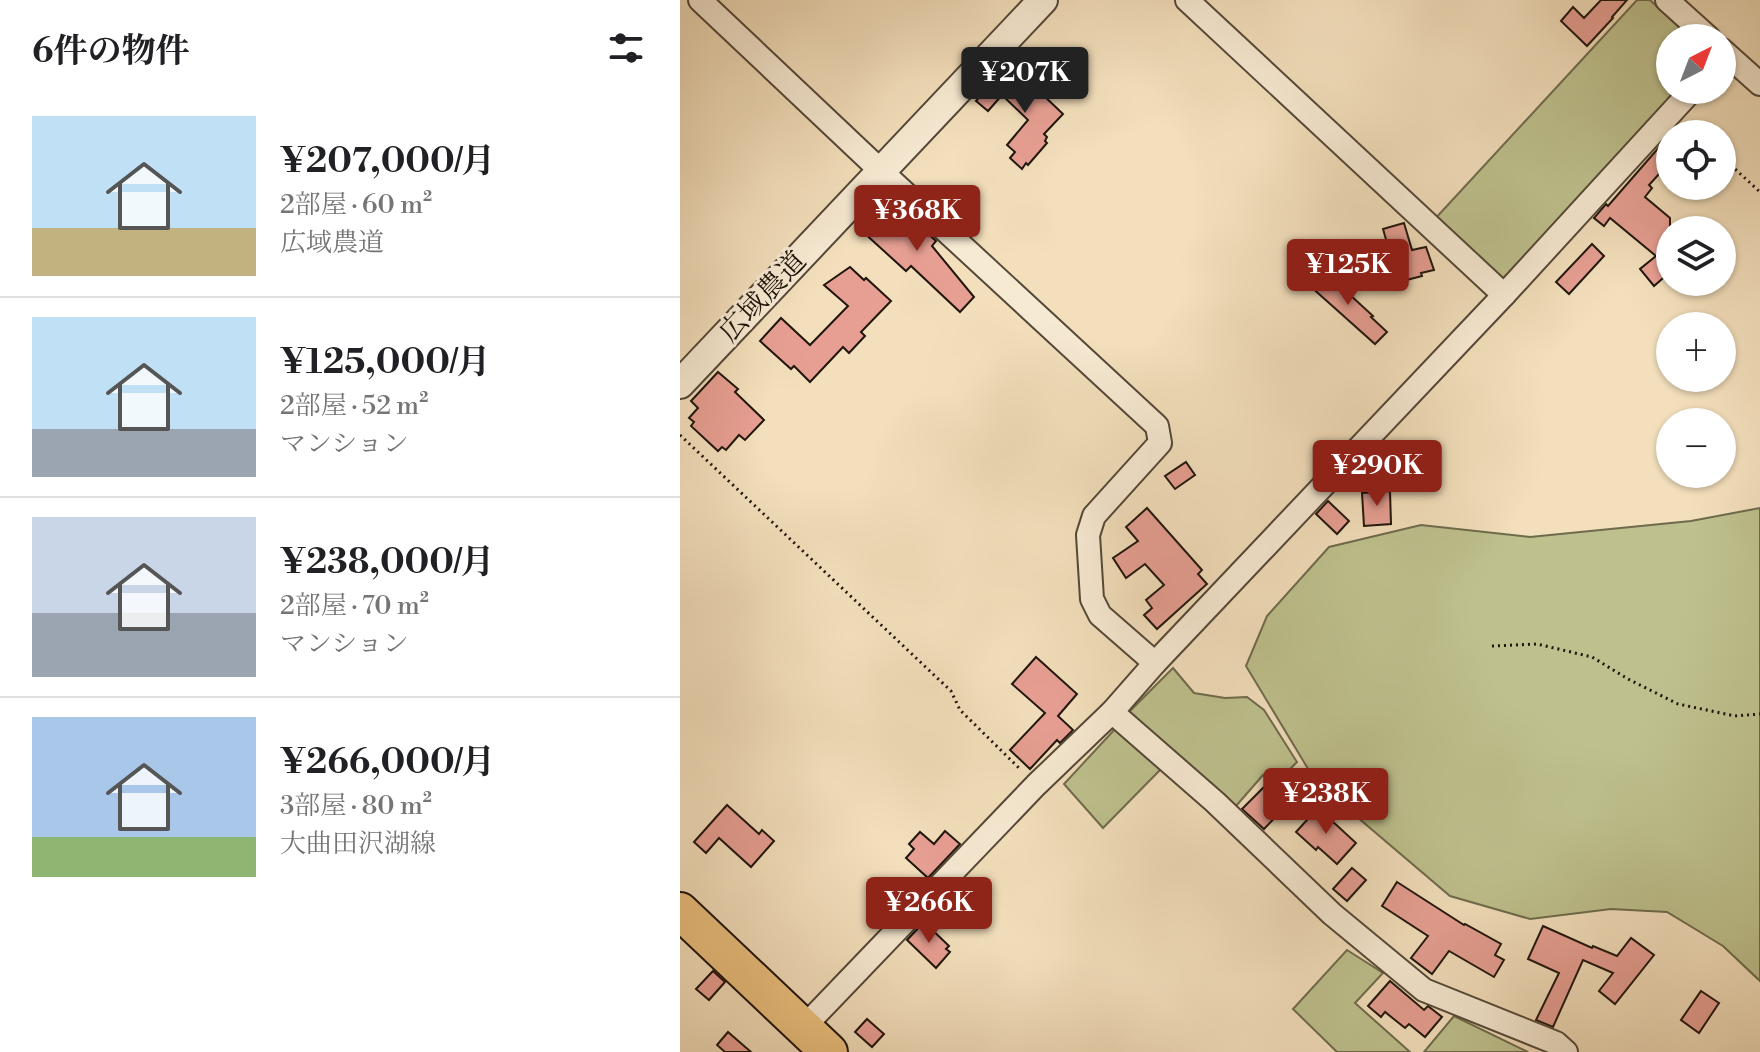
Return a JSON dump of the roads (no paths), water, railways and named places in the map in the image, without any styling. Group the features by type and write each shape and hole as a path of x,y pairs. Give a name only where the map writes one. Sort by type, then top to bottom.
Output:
{"main road":[{"path":"680,911 829,1052"}],"street":[{"path":"700,0 1157,426 1160,443 1094,516 1088,535 1092,599 1100,615 1155,663"},
{"name":"広域農道","path":"680,384 1043,0"},
{"path":"1187,0 1504,295"},
{"path":"1667,0 1694,24"},
{"path":"1736,65 1760,84"},
{"path":"803,1028 1036,785 1112,712 1679,104"},
{"path":"1112,712 1215,802 1332,914 1424,990 1556,1043 1566,1052"}]}
